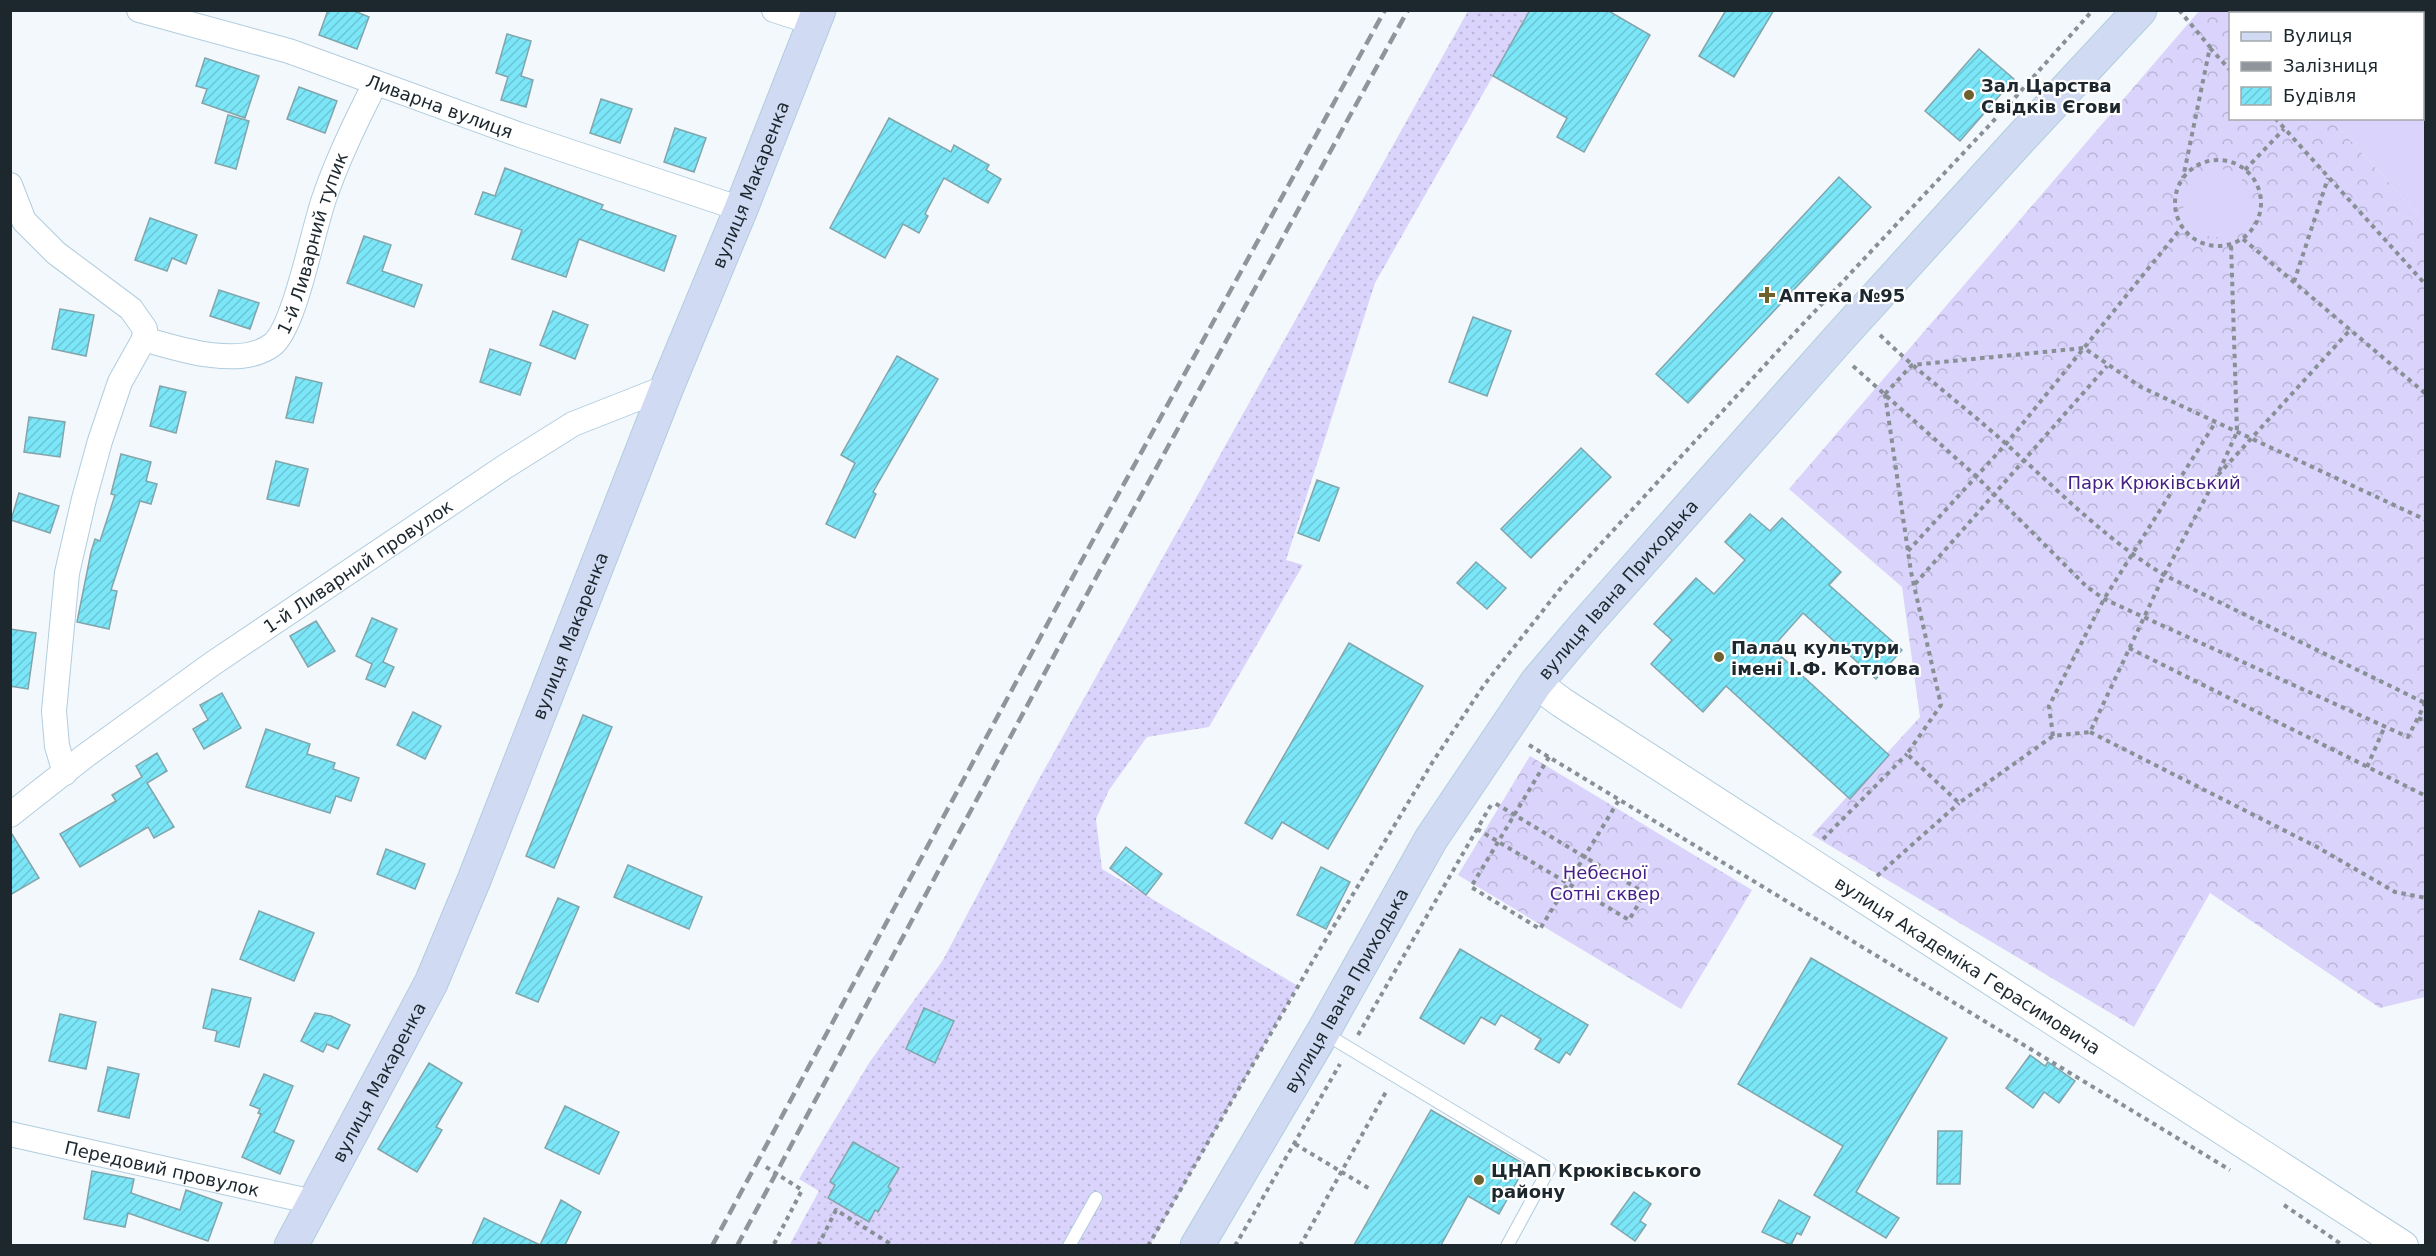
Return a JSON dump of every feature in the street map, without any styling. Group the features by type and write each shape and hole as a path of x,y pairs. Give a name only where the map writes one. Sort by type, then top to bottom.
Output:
{"main road":[{"name":"вулиця Івана Приходька","path":"1197,1245 1336,1041 1431,839 1536,683 1840,337 2140,10"},
{"name":"вулиця Макаренка","path":"291,1245 431,983 474,880 816,17"}],"street":[{"name":"Ливарна вулиця","path":"139,10 289,51 520,135 741,209"},
{"path":"774,10 816,17"},
{"name":"1-й Ливарний тупик","path":"144,339 185,350 231,357 257,353 272,345 284,333 326,193 375,84"},
{"path":"10,185 24,221 56,253 131,309 145,329 144,339 120,382 100,441 67,573 54,711 57,746 65,773"},
{"name":"1-й Ливарний провулок","path":"10,815 212,664 506,466 573,424 668,387"},
{"name":"вулиця Академіка Герасимовича","path":"1536,683 1561,702 2403,1245"},
{"name":"Передовий провулок","path":"10,1134 313,1202"}],"lane":[{"path":"1336,1041 1549,1169 1507,1245"},
{"path":"1069,1245 1096,1198"}],"path":[{"path":"2179,10 2229,69"},
{"path":"2182,179 2191,170 2214,160 2227,161 2245,170 2256,183 2261,195 2258,220 2252,230 2243,239 2231,244 2208,245 2193,238 2182,227 2177,216 2175,203 2177,190 2182,179 2210,47"},
{"path":"2277,120 2426,285"},
{"path":"2245,170 2284,129"},
{"path":"2294,282 2328,178"},
{"path":"1908,551 1978,478 2182,227"},
{"path":"2243,239 2426,394"},
{"path":"2090,732 2164,575 2216,478 2237,432 2231,244"},
{"path":"1874,343 1888,327"},
{"path":"2216,478 2350,330"},
{"path":"1853,366 1978,478 2086,586 2104,599 2408,737 2425,702 2164,575 2132,555 1912,365 1881,335"},
{"path":"1885,394 1912,365 2084,348 2107,366 2141,387 2426,520"},
{"path":"1846,374 1859,359"},
{"path":"1914,585 2107,366"},
{"path":"1814,847 1907,754 1941,705 1914,585 1885,394"},
{"path":"2053,736 2049,706 2104,599 2215,423"},
{"path":"2129,648 2426,796"},
{"path":"2418,718 2426,721"},
{"path":"2367,767 2385,726"},
{"path":"1873,879 1959,803 2053,736 2090,732 2317,847 2395,892 2426,898"},
{"path":"1534,736 1527,746 1549,757 2235,1173"},
{"path":"1907,754 1959,803"},
{"path":"1549,757 1471,887 1540,929 1619,800"},
{"path":"1235,1245 1295,1144 1336,1041 1478,829 1499,793"},
{"path":"1478,829 1629,920 1645,893 1493,802"},
{"path":"1300,1245 1395,1076"},
{"path":"1295,1144 1370,1188"},
{"path":"766,1167 802,1190 773,1245"},
{"path":"2275,1199 2344,1245"},
{"path":"818,1245 836,1210 894,1245"}],"green space":[{"path":"1468,11 1530,11 1375,283 1286,560 1303,565 1209,727 1147,737 1109,790 1096,819 1102,869 1298,986 1150,1245 789,1246 819,1191 799,1179 869,1063 943,960 1034,788"},
{"name":"Парк Крюківський","path":"2199,11 2234,12 2229,12 2229,120 2332,120 2425,222 2425,997 2380,1008 2210,893 2134,1027 1812,835 1920,717 1902,587 1789,489"},
{"path":"2425,11 2425,222 2332,120 2424,120 2424,12 2233,12"},
{"path":"2224,169 2236,175 2245,184 2251,196 2249,216 2241,227 2224,237 2210,237 2193,227 2185,216 2183,196 2193,179 2204,171"},
{"name":"Небесної Сотні сквер","path":"1530,756 1752,890 1681,1009 1458,875"}],"building":[{"path":"328,10 352,10 369,17 357,49 319,35"},
{"path":"1530,10 1607,10 1650,35 1584,152 1557,137 1567,118 1493,76"},
{"path":"1726,10 1774,10 1734,77 1699,56"},
{"path":"507,34 531,41 521,76 533,80 526,107 501,100 508,77 496,73"},
{"name":"Зал Царства Свідків Єгови","path":"1979,49 2014,79 1960,141 1925,111"},
{"path":"205,58 259,76 245,118 202,103 207,89 196,86"},
{"path":"299,87 337,101 325,133 287,119"},
{"path":"601,99 632,109 620,143 590,133"},
{"path":"228,115 249,121 236,169 215,163"},
{"path":"889,118 951,152 954,145 989,165 986,170 1001,179 988,203 944,178 925,214 928,216 919,233 903,224 885,258 830,228"},
{"path":"675,128 706,138 694,172 664,162"},
{"path":"505,168 603,205 601,209 676,236 664,271 579,239 566,277 512,259 522,230 475,214 483,192 495,196"},
{"path":"1839,177 1871,207 1688,403 1656,374"},
{"path":"150,218 197,235 186,264 172,258 167,271 135,260"},
{"path":"364,236 391,245 382,271 422,285 414,307 347,283"},
{"path":"219,290 259,303 250,329 210,316"},
{"path":"60,309 94,315 86,356 52,349"},
{"path":"553,311 588,325 575,359 540,345"},
{"path":"1473,317 1511,331 1487,396 1449,382"},
{"path":"490,349 531,363 520,395 480,382"},
{"path":"897,356 938,379 873,492 876,494 855,538 826,524 855,463 841,455"},
{"path":"296,377 322,383 313,423 286,418"},
{"path":"160,386 186,392 176,433 150,426"},
{"path":"29,417 65,422 60,457 24,452"},
{"path":"1581,448 1611,477 1531,558 1501,529"},
{"path":"121,454 151,462 146,481 157,484 151,504 140,501 111,590 117,591 109,629 77,622 91,552 95,539 100,541 115,495 111,494"},
{"path":"276,461 308,469 299,506 267,499"},
{"path":"1317,480 1339,488 1319,541 1298,533"},
{"path":"19,493 59,506 50,533 11,520"},
{"name":"Палац культури імені І.Ф. Котлова","path":"1750,514 1770,531 1782,518 1841,572 1829,585 1902,650 1876,679 1803,613 1772,648 1889,755 1850,799 1726,686 1703,712 1651,664 1672,640 1654,624 1696,578 1714,594 1745,560 1725,542"},
{"path":"1476,562 1506,588 1487,609 1457,583"},
{"path":"372,618 397,629 383,662 394,667 385,687 366,679 372,664 356,656"},
{"path":"316,621 335,651 308,667 290,636"},
{"path":"10,629 36,633 28,689 10,686"},
{"path":"1349,643 1423,686 1328,849 1282,822 1272,839 1245,823"},
{"path":"222,693 241,728 204,749 193,729 208,720 200,705"},
{"path":"413,712 441,726 425,759 397,745"},
{"path":"583,715 612,727 554,868 526,856"},
{"path":"266,729 310,744 307,754 335,763 333,769 359,778 351,801 336,796 330,813 246,787"},
{"path":"157,753 167,771 147,783 174,827 154,838 148,827 80,867 60,834 116,801 112,795 142,777 136,766"},
{"path":"10,831 39,878 10,895"},
{"path":"1126,847 1162,874 1146,895 1110,868"},
{"path":"386,849 425,864 415,889 377,874"},
{"path":"628,865 702,897 689,929 614,897"},
{"path":"1321,867 1350,882 1326,929 1297,915"},
{"path":"558,898 579,907 538,1002 516,993"},
{"path":"259,911 314,933 294,981 240,959"},
{"path":"1460,949 1588,1025 1570,1055 1566,1052 1559,1063 1535,1049 1541,1039 1501,1015 1495,1025 1481,1017 1464,1044 1420,1018"},
{"path":"1811,958 1947,1038 1856,1192 1899,1218 1886,1238 1814,1195 1843,1146 1738,1084"},
{"path":"212,989 251,998 239,1047 215,1041 217,1031 203,1028"},
{"path":"924,1008 954,1021 935,1063 906,1049"},
{"path":"315,1013 331,1016 350,1025 338,1049 327,1044 323,1052 301,1041"},
{"path":"60,1014 96,1022 86,1069 49,1061"},
{"path":"2030,1055 2045,1066 2048,1062 2075,1081 2059,1103 2044,1092 2033,1108 2006,1088"},
{"path":"429,1063 462,1083 436,1127 442,1130 417,1172 378,1149"},
{"path":"108,1067 139,1074 129,1118 98,1111"},
{"path":"264,1074 293,1086 274,1132 294,1141 280,1174 242,1157 261,1114 258,1113 260,1109 250,1105"},
{"path":"565,1106 619,1132 599,1174 545,1148"},
{"name":"ЦНАП Крюківського району","path":"1431,1110 1526,1165 1499,1214 1468,1196 1441,1245 1354,1245"},
{"path":"1938,1131 1962,1131 1960,1184 1937,1184"},
{"path":"853,1142 899,1168 888,1187 891,1189 878,1212 875,1210 869,1222 828,1198 835,1185 830,1182"},
{"path":"92,1171 134,1179 131,1193 180,1210 186,1190 222,1203 208,1241 128,1213 125,1227 84,1219"},
{"path":"1634,1192 1651,1204 1640,1221 1646,1225 1635,1241 1611,1224"},
{"path":"561,1200 581,1212 565,1245 540,1245"},
{"path":"1779,1200 1810,1217 1801,1235 1797,1233 1791,1245 1762,1232"},
{"path":"484,1218 540,1245 472,1245"}],"railway":[{"path":"712,1246 1076,571 1385,10"},
{"path":"737,1246 1093,583 1408,10"}],"place":[{"name":"Зал Царства Свідків Єгови","path":"1969,95"},
{"name":"Аптека №95","path":"1767,295"},
{"name":"Палац культури імені І.Ф. Котлова","path":"1719,657"},
{"name":"ЦНАП Крюківського району","path":"1479,1180"}]}
